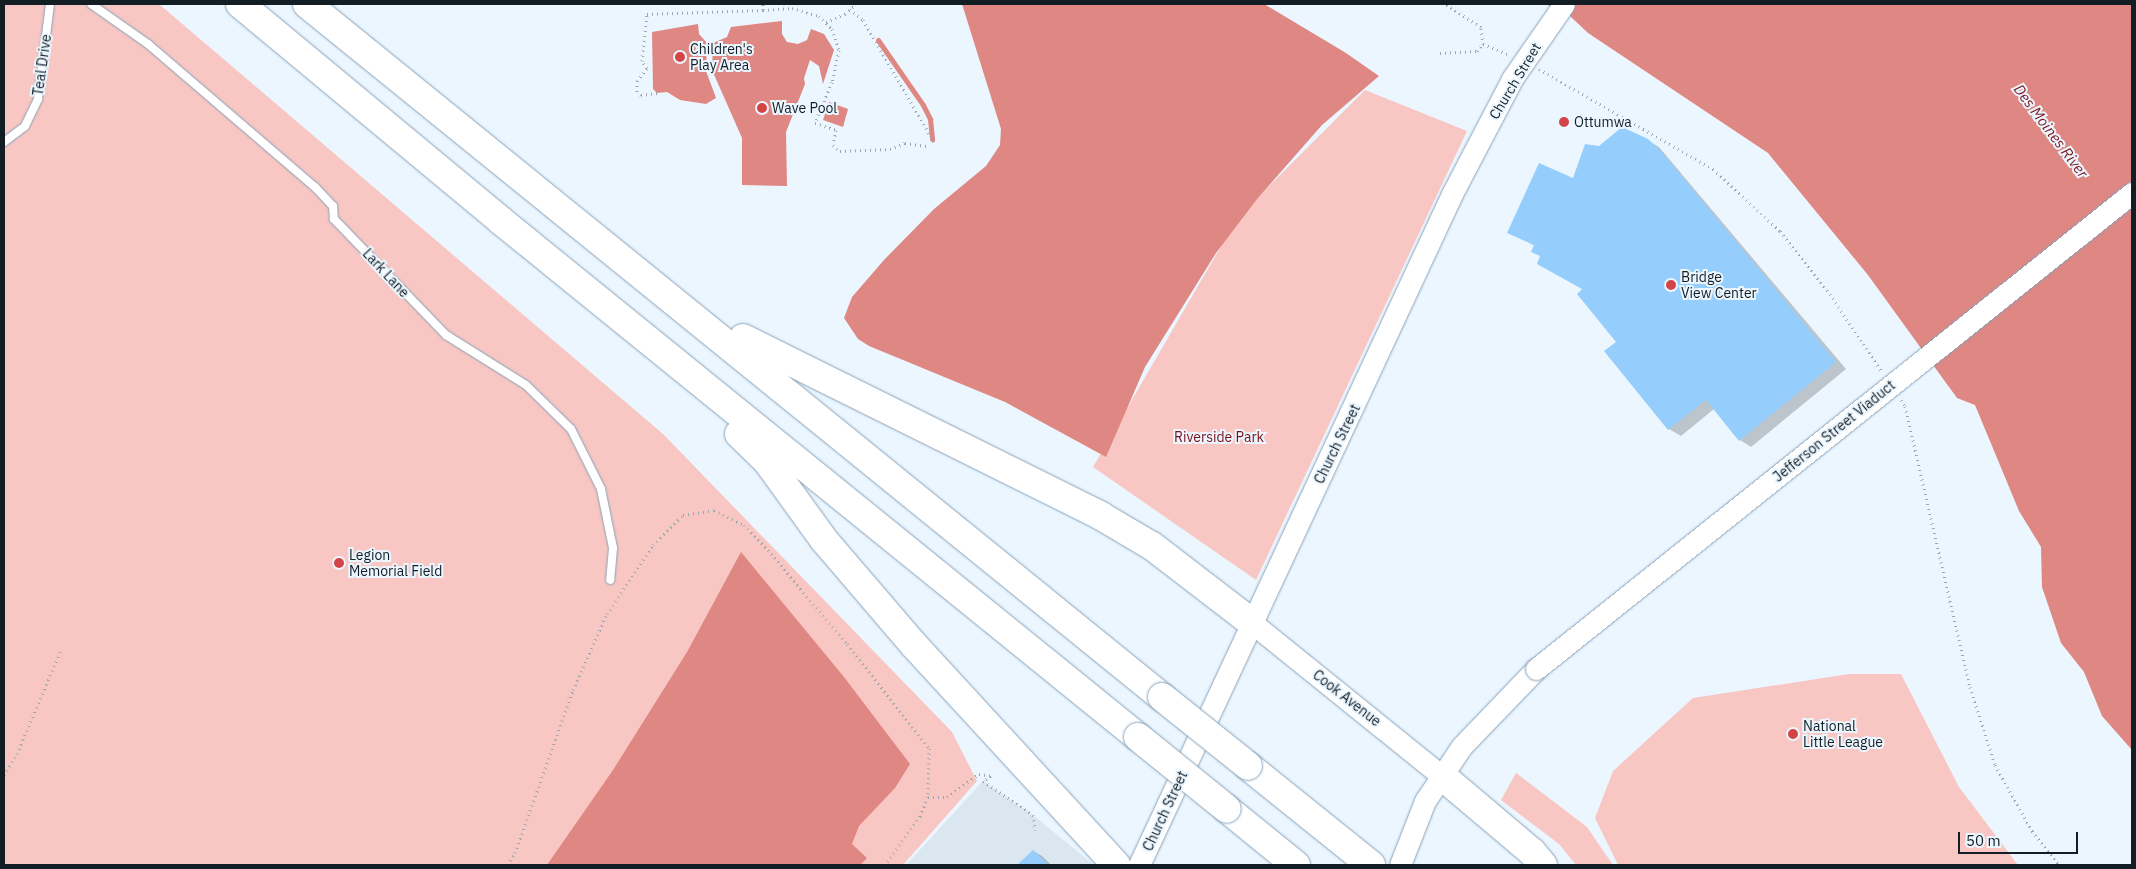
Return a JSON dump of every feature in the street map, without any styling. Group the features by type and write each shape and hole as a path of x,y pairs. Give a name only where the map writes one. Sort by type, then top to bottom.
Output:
{"highway":[{"path":"240,4 630,326 1296,865"},
{"path":"308,4 1371,865"},
{"path":"669,296 781,359 1101,516 1152,546 1250,622"},
{"path":"630,326 767,462 824,540 1026,770 1116,865"},
{"path":"1442,776 1532,852 1543,865"}],"main road":[{"name":"Church Street","path":"1139,865 1250,622 1357,404 1452,194 1525,61 1564,4"},
{"name":"Jefferson Street Viaduct","path":"1400,865 1425,800 1462,746 1536,669 2132,193"},
{"name":"Cook Avenue","path":"1250,622 1442,776"}],"lane":[{"name":"Teal Drive","path":"4,142 26,126 38,99 50,4"},
{"name":"Lark Lane","path":"91,4 148,44 315,187 333,206 334,219 446,335 526,385 571,429 601,489 613,548 610,580"}],"path":[{"path":"763,4 764,10"},
{"path":"826,22 856,4"},
{"path":"1445,4 1480,27 1483,44"},
{"path":"657,93 641,95 637,92 637,82 647,68 642,61 647,14 792,8 819,16 826,22 832,29 839,50 832,82 816,123 836,130 833,145 840,151 890,149 905,143 927,146"},
{"path":"850,9 863,20 934,142"},
{"path":"1440,53 1476,51 1483,44"},
{"path":"1483,44 1525,61"},
{"path":"508,865 532,808 573,690 607,614 653,545 682,516 694,512 714,510 744,525 848,644 929,748 928,797 920,816 885,865"},
{"path":"4,775 17,754 60,652"},
{"path":"928,797 947,797 979,774 991,776 983,781 1033,815 1035,830"}],"shaded area":[{"path":"983,781 1033,815 1094,865 906,865"}],"green space":[{"path":"4,4 159,4 663,434 952,732 977,781 903,865 4,865"},
{"name":"Riverside Park","path":"1365,90 1467,131 1256,580 1093,467 1238,217"},
{"name":"National Little League","path":"1849,674 1901,674 1959,787 2018,865 1618,865 1595,818 1613,771 1693,698"},
{"path":"1516,773 1587,827 1613,865 1576,865 1559,844 1501,800"}],"water":[{"path":"962,4 1264,4 1346,53 1379,76 1322,125 1257,199 1216,253 1145,367 1106,457 1005,402 869,346 858,339 844,318 852,297 884,260 934,209 986,166 1000,145 1001,129"},
{"name":"Des Moines River","path":"1546,4 2132,4 2132,750 2102,716 2084,672 2061,643 2042,587 2041,547 2019,511 1975,405 1957,398 1868,275 1768,153 1588,33 1570,16"},
{"name":"Wave Pool","path":"782,21 782,34 787,42 798,44 807,40 811,29 824,34 834,50 823,84 819,66 810,60 804,78 805,84 786,132 787,186 742,185 742,138 712,70 713,43 727,37 731,27"},
{"name":"Children's Play Area","path":"698,24 699,34 707,43 706,71 716,98 706,104 680,100 667,92 657,93 653,89 652,32"},
{"path":"829,102 848,109 843,127 823,120"},
{"path":"741,552 844,677 910,764 895,788 859,826 852,844 867,858 860,865 547,865 613,770 687,652"}],"building":[{"name":"Bridge View Center","path":"1622,127 1648,139 1660,150 1836,362 1739,441 1706,400 1668,430 1604,351 1616,342 1577,294 1582,289 1537,264 1540,256 1531,252 1534,245 1507,233 1539,163 1573,178 1585,144 1599,146"},
{"path":"1033,850 1049,865 1017,865"}],"waterway":[{"path":"878,40 923,105 930,119 932,139"}],"place":[{"name":"Children's Play Area","path":"680,57"},
{"name":"Wave Pool","path":"762,108"},
{"name":"Ottumwa","path":"1564,122"},
{"name":"Bridge View Center","path":"1671,285"},
{"name":"Legion Memorial Field","path":"339,563"},
{"name":"National Little League","path":"1793,734"}]}
